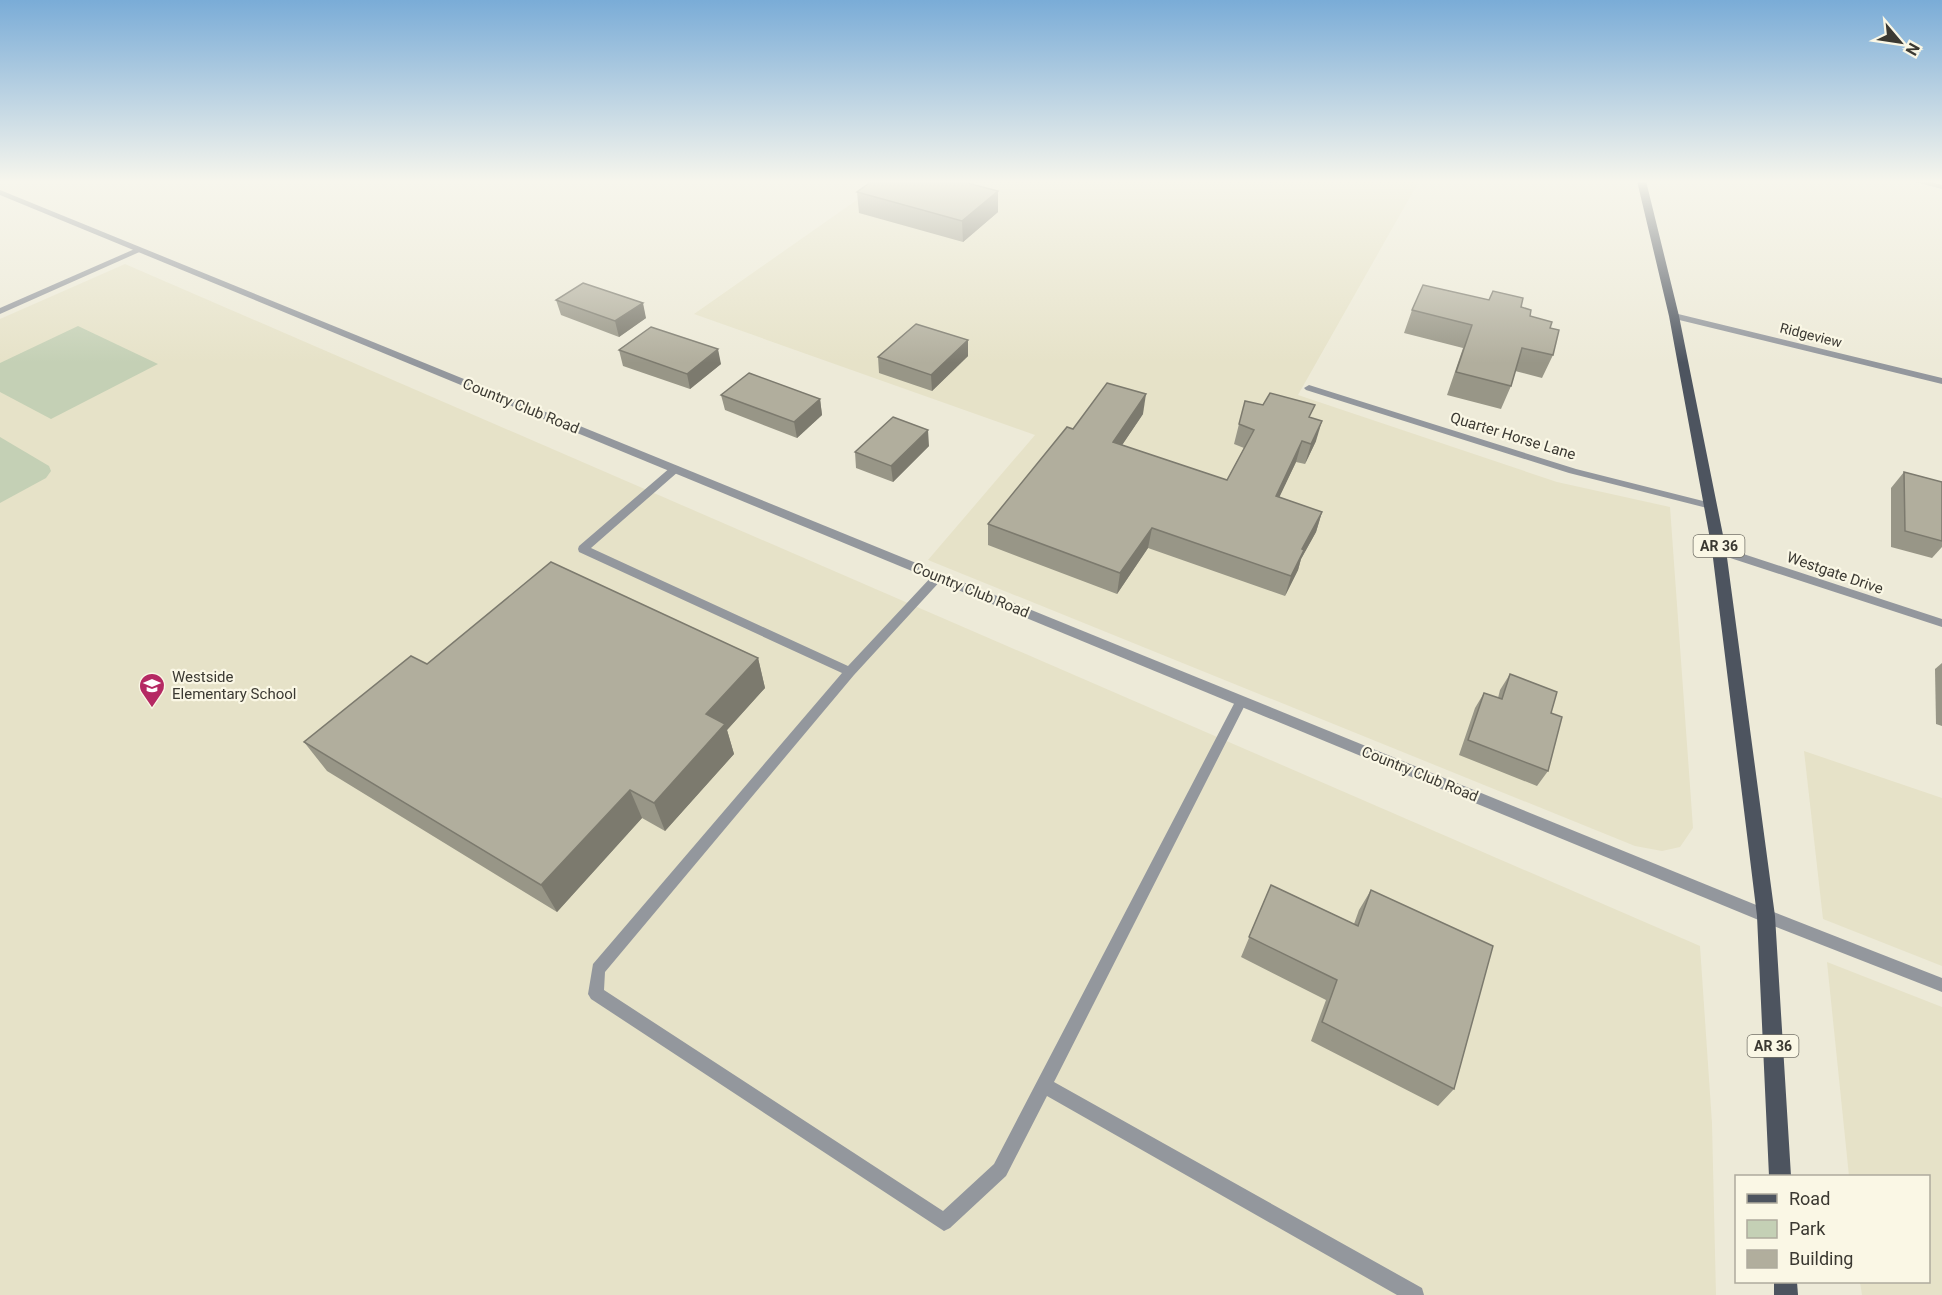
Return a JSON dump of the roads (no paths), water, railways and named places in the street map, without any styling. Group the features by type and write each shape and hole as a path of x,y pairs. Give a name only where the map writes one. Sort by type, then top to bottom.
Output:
{"main road":[{"name":"AR 36","path":"1656,241 1674,316 1719,550 1766,916 1780,1175"}],"street":[{"name":"Country Club Road","path":"119,241 1766,916 1942,985"},
{"path":"0,311 140,250"},
{"name":"Ridgeview","path":"1674,316 1942,381"},
{"name":"Quarter Horse Lane","path":"1309,388 1573,471 1711,506"},
{"path":"675,469 583,549 850,672"},
{"name":"Westgate Drive","path":"1719,550 1942,623"},
{"path":"938,577 850,672 598,969 596,994 944,1222 1000,1170 1241,701"},
{"path":"1044,1085 1415,1295"}],"place":[{"name":"Westside Elementary School","path":"152,709"}]}
